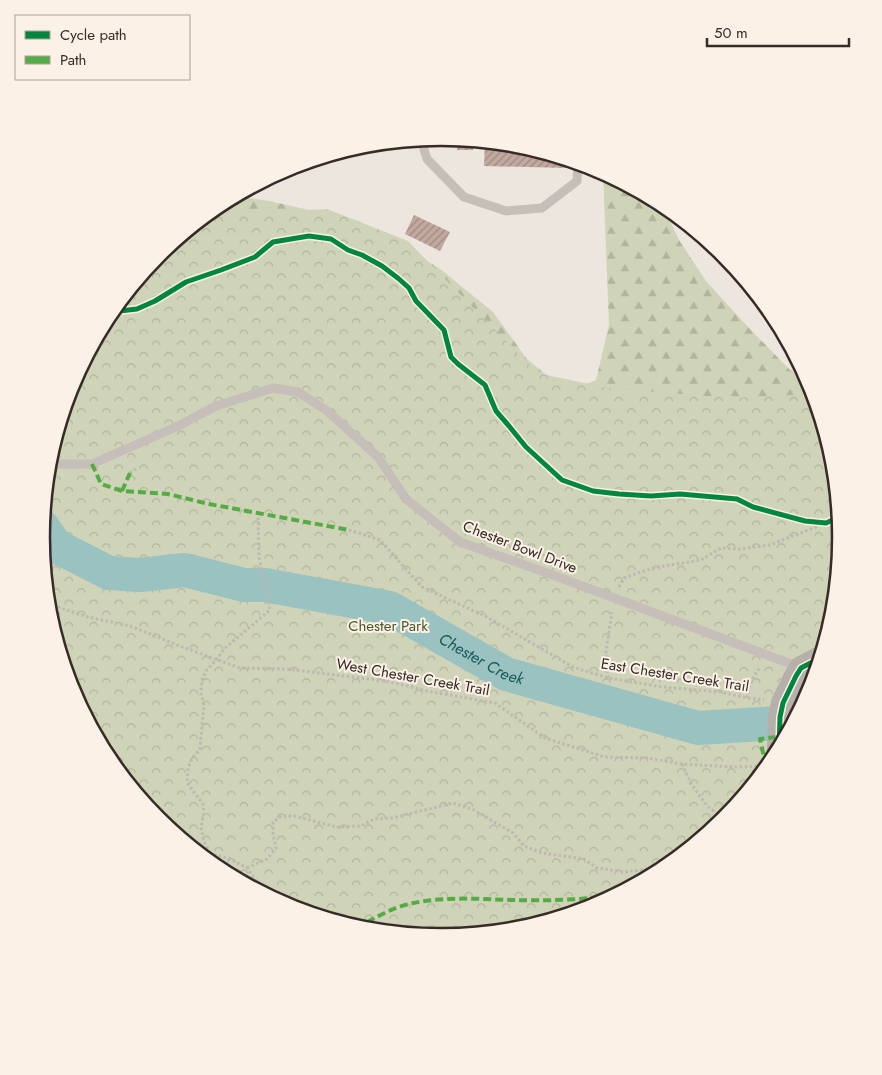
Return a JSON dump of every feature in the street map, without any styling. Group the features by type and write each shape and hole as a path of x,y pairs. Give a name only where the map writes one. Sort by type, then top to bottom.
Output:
{"street":[{"path":"778,736 784,702 805,667"}],"lane":[{"path":"423,147 427,159 464,197 506,211 542,208 577,181 578,171"},
{"name":"Chester Bowl Drive","path":"57,464 92,464 167,431 216,406 273,388 298,392 326,410 378,457 406,499 460,542 767,656 805,667"}],"path":[{"path":"130,473 136,469"},
{"path":"211,854 204,842 201,828 204,812 203,804 187,783 188,768 193,757 200,749 204,705 201,694 202,680 206,671 224,649 270,610 259,557 258,514"},
{"path":"613,598 624,578 658,566 701,560 721,548 740,549 770,545 831,520"},
{"path":"812,522 826,523"},
{"path":"608,678 606,658 610,628"},
{"path":"747,698 750,683 767,656"},
{"path":"682,764 692,784 708,806 718,813"},
{"path":"248,868 267,859 276,848 273,822 281,816 294,816 337,828 360,826 374,819 392,818 453,803 474,810 513,833 524,846 542,853 584,859 597,868 624,872 646,870"},
{"path":"212,854 228,858 248,868 258,883"}],"green space":[{"path":"603,182 636,199 670,220 679,240 706,281 747,326 790,370 795,372 819,436 829,486 832,537 829,589 824,613 81,387 102,342 131,299 147,280 203,227 248,198 359,221 439,268 493,312 527,359 567,392 596,380 609,325"},
{"name":"Chester Park","path":"327,209 408,241 537,373 608,388 731,398 804,394 819,436 829,486 831,512 832,537 829,589 819,639 792,710 780,733 751,776 699,831 658,863 591,899 567,908 517,921 467,928 415,928 365,921 315,908 291,899 245,876 224,863 203,848 165,814 131,776 116,755 90,710 63,639 53,589 51,563 50,537 53,486 63,436 71,412 90,365 102,342 131,299 147,280 183,244 221,214"}],"building":[{"path":"457,147 473,148 473,150 457,150"},
{"path":"485,149 517,154 567,168 484,166"},
{"path":"414,215 450,232 440,251 405,234"}],"waterway":[{"name":"Chester Creek","path":"50,537 56,546 109,573 140,575 185,570 244,585 265,585 390,608 506,674 698,728 785,724"}],"marked path":[{"path":"92,464 101,484 122,491 168,494 209,504 349,530"},
{"path":"122,491 130,473"},
{"path":"764,758 760,739 778,737"},
{"path":"368,922 396,908 422,901 460,899 564,900 594,898"}],"cycle path":[{"path":"123,311 137,309 155,301 186,282 255,257 273,242 309,236 331,239 348,250 382,266 409,288 416,301 444,330 451,357 485,385 496,411 526,447 562,480 593,491 619,494 651,496 680,494 737,499 753,507 805,521 826,523 831,521"},
{"path":"779,734 783,703 801,668 811,663"}]}
